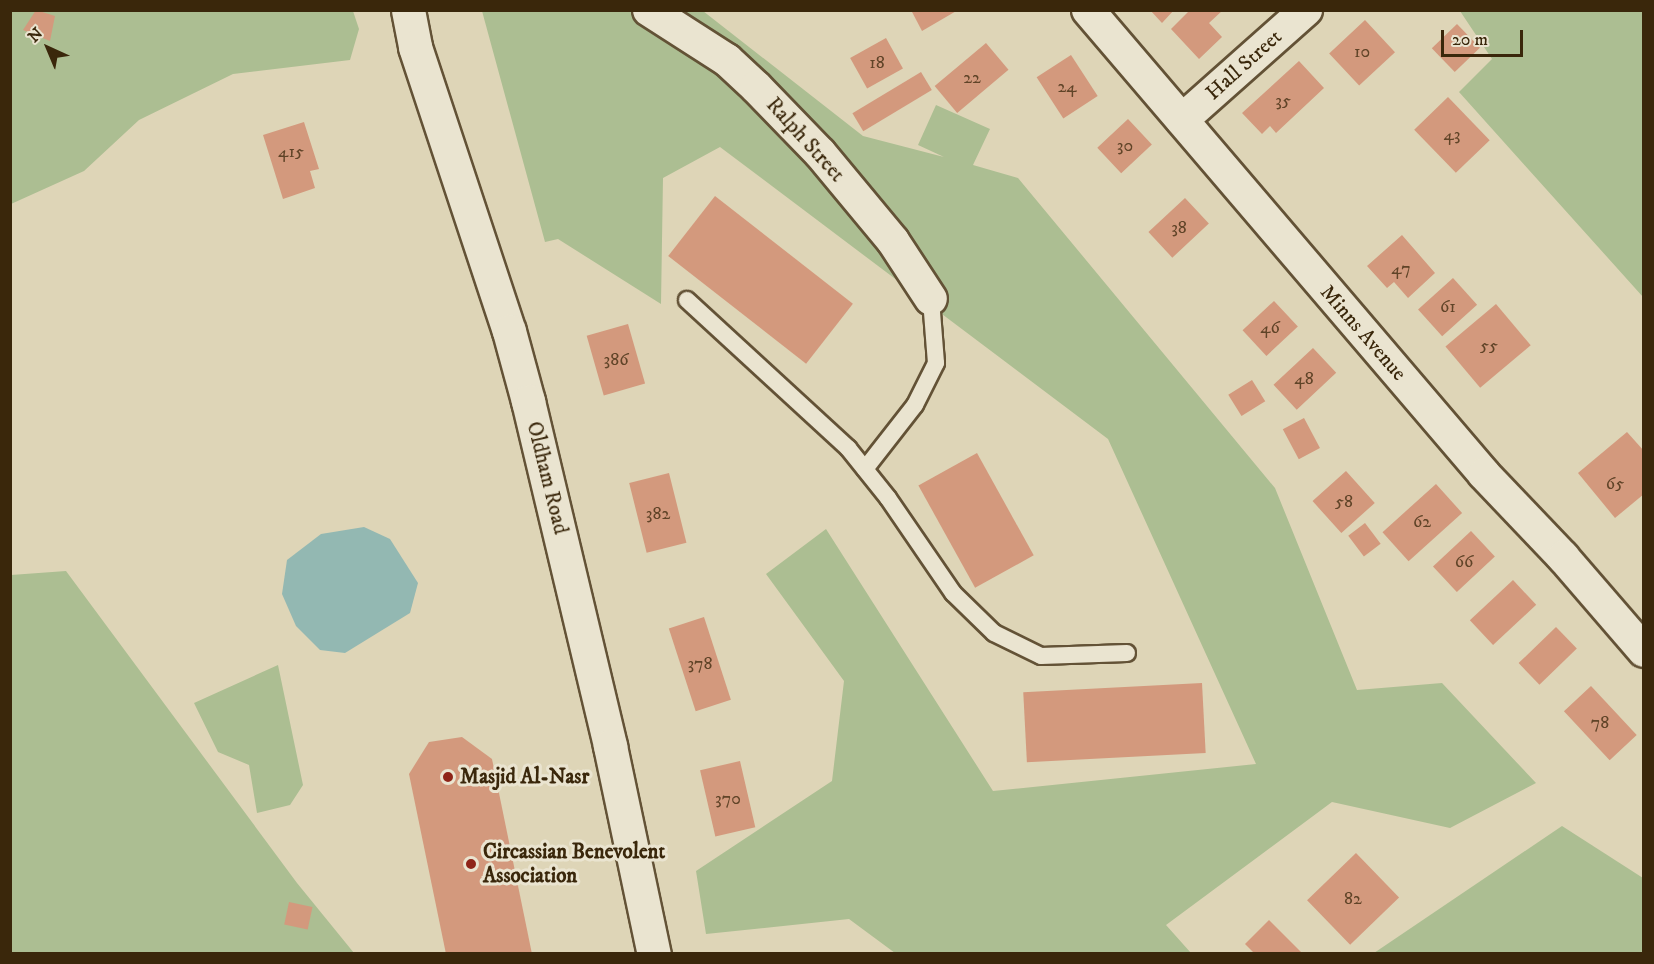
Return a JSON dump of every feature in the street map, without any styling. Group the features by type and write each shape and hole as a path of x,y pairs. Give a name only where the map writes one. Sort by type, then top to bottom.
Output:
{"street":[{"name":"Oldham Road","path":"408,10 415,47 509,331 528,400 607,735 654,954"},
{"name":"Ralph Street","path":"649,10 727,60 756,87 820,153 893,241 931,299"},
{"name":"Minns Avenue","path":"1088,10 1484,474 1563,557 1644,651"},
{"name":"Hall Street","path":"1182,120 1306,10"}],"lane":[{"path":"865,469 915,405 936,363 931,299"},
{"path":"687,300 848,448 888,498 953,593 994,633 1041,656 1127,653"}],"green space":[{"path":"10,11 353,11 359,29 350,60 233,74 139,120 84,171 11,204"},
{"path":"482,11 703,11 863,136 944,157 918,145 936,105 990,129 973,165 1018,178 1275,488 1357,690 1442,683 1536,783 1450,828 1332,802 1166,925 1191,953 895,953 849,919 706,934 696,871 832,781 844,681 766,574 826,529 993,791 1256,764 1108,439 720,147 663,178 661,304 558,239 545,242"},
{"path":"1460,11 1643,11 1643,297 1459,92 1492,59"},
{"path":"66,571 297,883 354,953 11,954 11,575"},
{"path":"278,665 303,785 290,805 257,813 249,765 218,752 194,703"},
{"path":"1562,826 1643,878 1643,953 1374,953"}],"water":[{"path":"364,527 390,539 418,583 410,613 345,653 320,650 296,626 282,594 287,560 321,534"}],"building":[{"path":"36,10 55,16 50,41 23,30"},
{"path":"911,10 958,10 922,31"},
{"path":"1150,10 1174,10 1162,23"},
{"path":"1190,10 1223,10 1209,23 1222,37 1199,59 1171,29"},
{"path":"1365,20 1395,52 1359,86 1329,53"},
{"path":"1457,24 1480,48 1455,72 1432,48"},
{"path":"886,38 903,69 867,88 850,58"},
{"path":"986,43 1008,70 957,113 935,86"},
{"path":"1071,55 1098,96 1063,118 1037,77"},
{"path":"1299,61 1324,88 1276,133 1270,126 1262,134 1242,113"},
{"path":"921,72 932,90 863,131 852,113"},
{"path":"1448,97 1490,140 1456,173 1414,130"},
{"path":"1128,119 1152,145 1121,173 1097,148"},
{"path":"304,122 319,169 310,171 315,188 283,199 263,135"},
{"path":"715,196 853,304 806,364 668,256"},
{"path":"1185,198 1209,224 1172,258 1148,232"},
{"path":"1402,235 1435,273 1408,298 1394,282 1387,288 1367,266"},
{"path":"1453,278 1477,305 1442,336 1418,309"},
{"path":"1274,301 1298,327 1266,356 1243,330"},
{"path":"1496,304 1531,345 1480,388 1445,346"},
{"path":"628,324 645,384 604,395 587,336"},
{"path":"1313,348 1336,373 1297,410 1274,385"},
{"path":"1252,380 1265,401 1242,416 1228,395"},
{"path":"1304,418 1320,448 1299,459 1283,429"},
{"path":"1627,432 1644,451 1644,494 1615,518 1578,473"},
{"path":"977,453 1034,555 975,588 918,485"},
{"path":"1346,471 1375,503 1341,533 1313,501"},
{"path":"669,473 686,543 647,553 629,483"},
{"path":"1436,484 1462,513 1409,561 1382,532"},
{"path":"1365,523 1381,544 1364,556 1348,536"},
{"path":"1471,531 1495,557 1457,592 1433,566"},
{"path":"1513,580 1536,605 1493,645 1470,620"},
{"path":"704,617 731,700 696,711 669,628"},
{"path":"1556,627 1577,649 1539,685 1519,663"},
{"path":"1202,683 1206,753 1027,762 1023,692"},
{"path":"1591,686 1637,735 1610,760 1564,711"},
{"name":"Circassian Benevolent Association","path":"462,737 492,759 532,954 446,954 409,774 429,742"},
{"path":"740,761 755,827 715,836 700,770"},
{"path":"1356,853 1399,898 1350,945 1307,900"},
{"path":"289,902 312,907 308,929 284,924"},
{"path":"1269,920 1303,954 1255,954 1245,944"}],"place":[{"name":"Masjid Al-Nasr","path":"448,777"},
{"name":"Circassian Benevolent Association","path":"471,864"}]}
